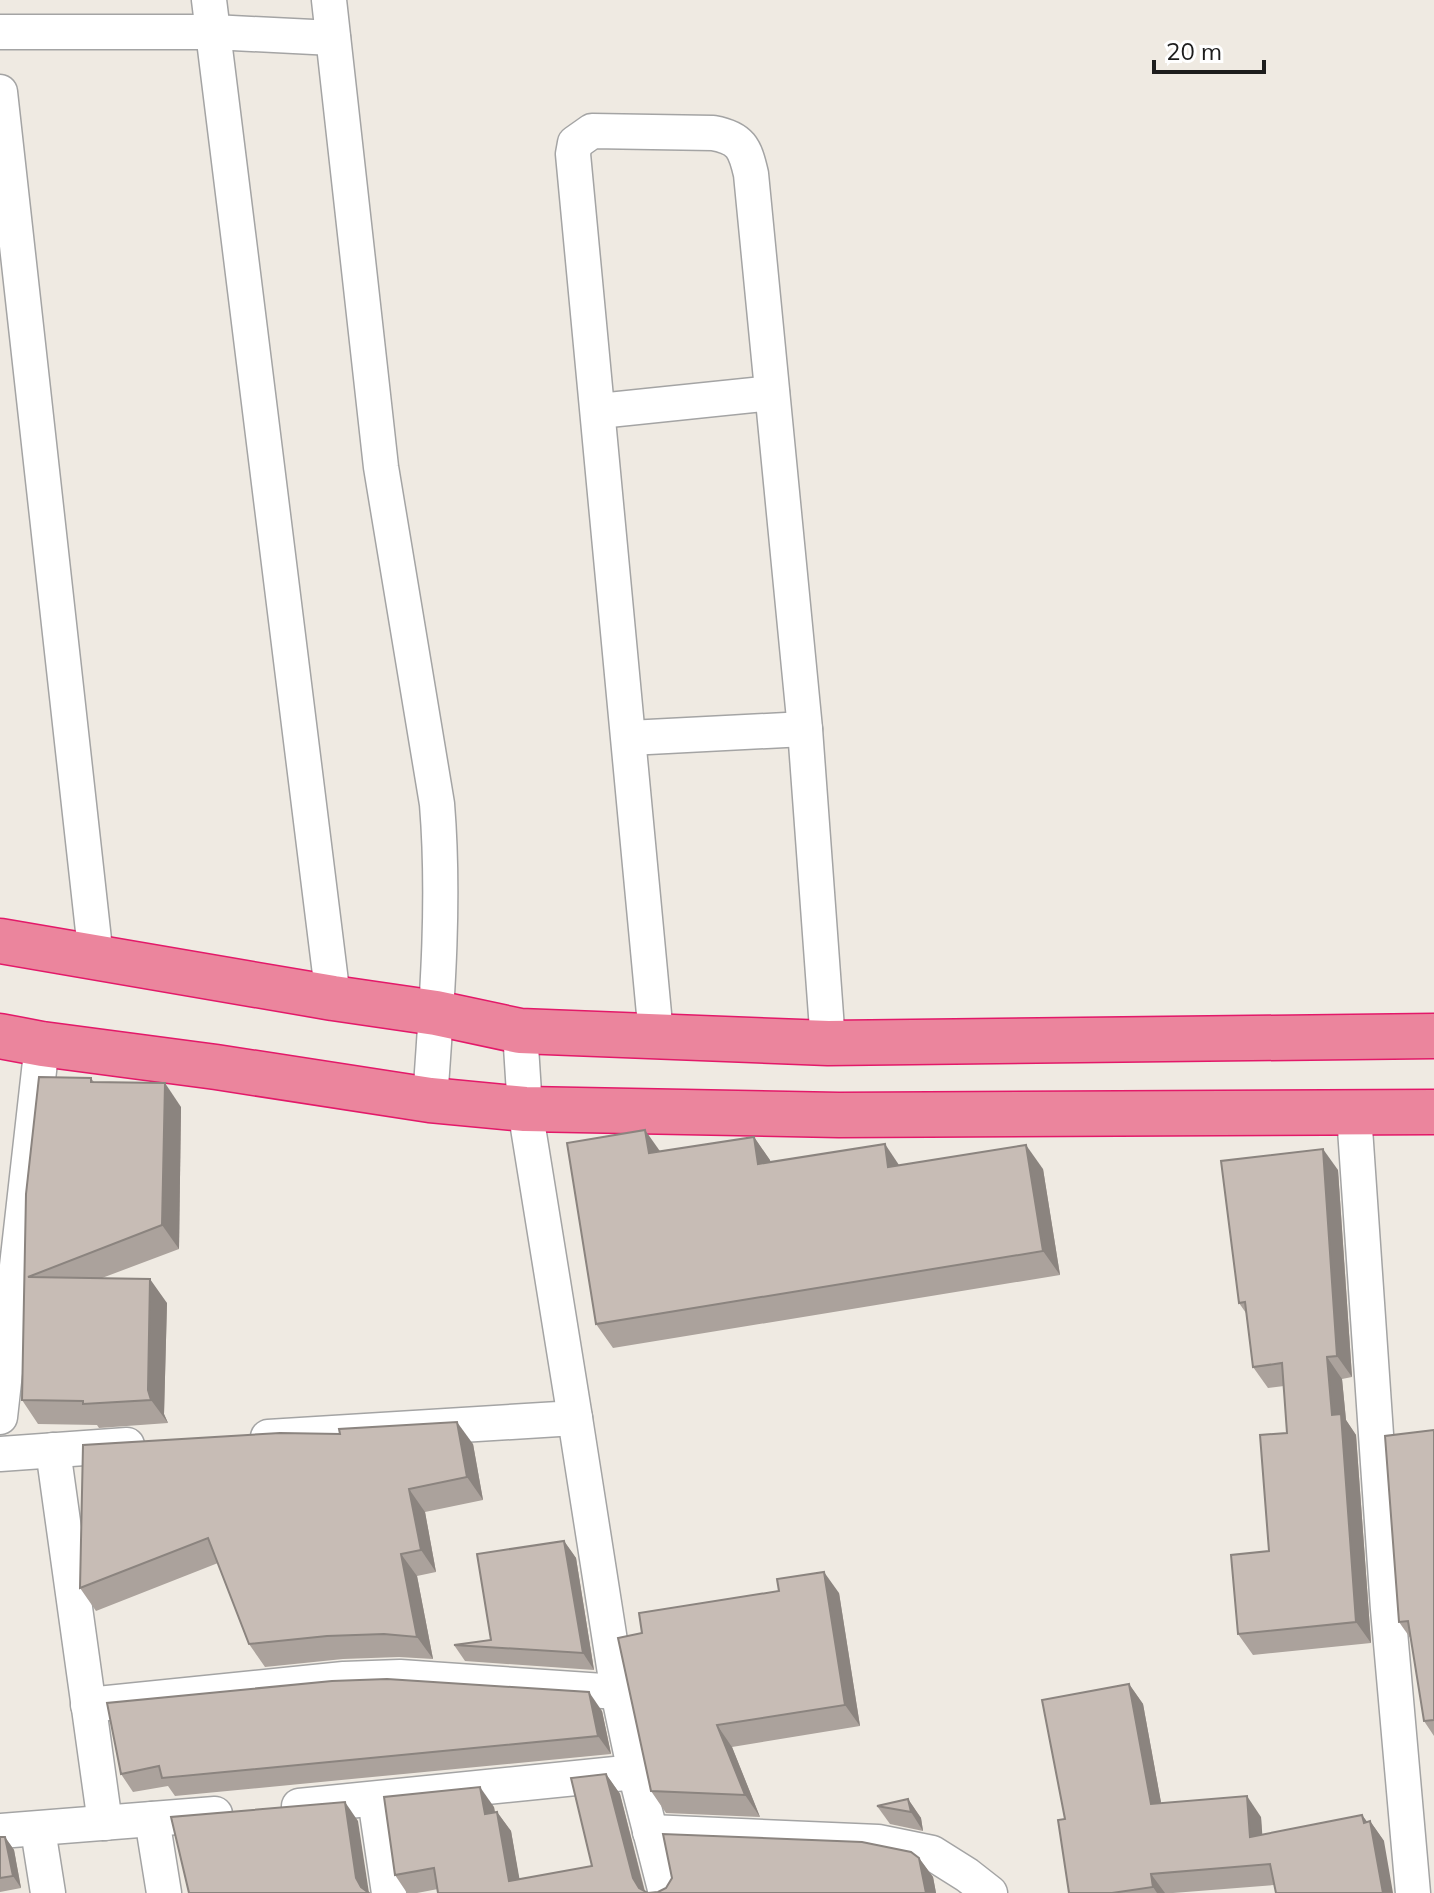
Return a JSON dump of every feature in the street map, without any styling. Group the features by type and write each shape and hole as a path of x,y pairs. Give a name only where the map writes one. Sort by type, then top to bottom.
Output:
{"highway":[{"path":"0,941 436,1013 520,1031 828,1043 1434,1036"},
{"path":"21,1040 430,1100 525,1109 839,1115 1434,1112"}],"street":[{"path":"329,0 381,467 437,804 441,853 430,1100"},
{"path":"0,32 211,16 333,38"},
{"path":"211,16 333,998"},
{"path":"0,92 96,958"},
{"path":"656,1035 573,154 575,143 592,131 713,133 739,142 747,156 805,729 828,1043"},
{"path":"599,411 772,393"},
{"path":"629,738 805,729"},
{"path":"520,1031 525,1109 618,1692 666,1893"},
{"path":"0,1417 21,1040"},
{"path":"1354,1114 1388,1609 1413,1893"},
{"path":"243,1438 575,1418"},
{"path":"0,1454 164,1443"},
{"path":"53,1450 105,1823"},
{"path":"88,1705 344,1679 400,1677 618,1692"},
{"path":"0,1831 375,1799 635,1772"},
{"path":"375,1799 389,1893"},
{"path":"152,1819 164,1893"},
{"path":"38,1830 48,1893"},
{"path":"650,1832 878,1842 932,1853 990,1893"}],"building":[{"path":"39,1077 91,1078 91,1082 165,1083 162,1225 28,1277 150,1279 148,1390 151,1400 83,1404 83,1401 22,1400 26,1194"},
{"path":"645,1130 649,1153 754,1137 758,1164 885,1144 888,1167 1026,1145 1043,1251 596,1324 567,1143"},
{"path":"1323,1149 1337,1356 1327,1357 1332,1415 1341,1414 1356,1622 1238,1634 1231,1555 1269,1551 1260,1435 1287,1433 1282,1363 1253,1367 1245,1302 1239,1303 1221,1161"},
{"path":"457,1422 467,1477 409,1489 421,1550 401,1554 417,1637 384,1634 327,1636 249,1644 208,1538 80,1588 83,1445 280,1433 340,1434 339,1429"},
{"path":"1434,1430 1434,1720 1424,1721 1408,1621 1399,1622 1385,1436"},
{"path":"564,1541 583,1653 454,1645 491,1640 477,1554"},
{"path":"824,1572 845,1705 717,1725 745,1795 651,1791 618,1638 642,1633 639,1613 779,1591 777,1579"},
{"path":"387,1679 589,1692 598,1736 162,1778 159,1766 121,1774 107,1703 332,1681"},
{"path":"1129,1684 1151,1804 1247,1796 1250,1837 1362,1815 1364,1823 1370,1821 1383,1893 1276,1893 1270,1864 1151,1874 1153,1887 1112,1893 1069,1893 1058,1820 1065,1819 1042,1700"},
{"path":"606,1774 633,1878 639,1888 648,1893 438,1893 434,1868 395,1875 384,1797 480,1787 485,1814 497,1812 509,1881 592,1866 571,1778"},
{"path":"908,1799 911,1812 877,1806"},
{"path":"345,1802 356,1878 369,1893 189,1893 171,1817"},
{"path":"663,1834 862,1842 911,1852 919,1858 926,1893 648,1893 666,1888 672,1878"},
{"path":"0,1837 5,1837 13,1876 0,1878"}]}
